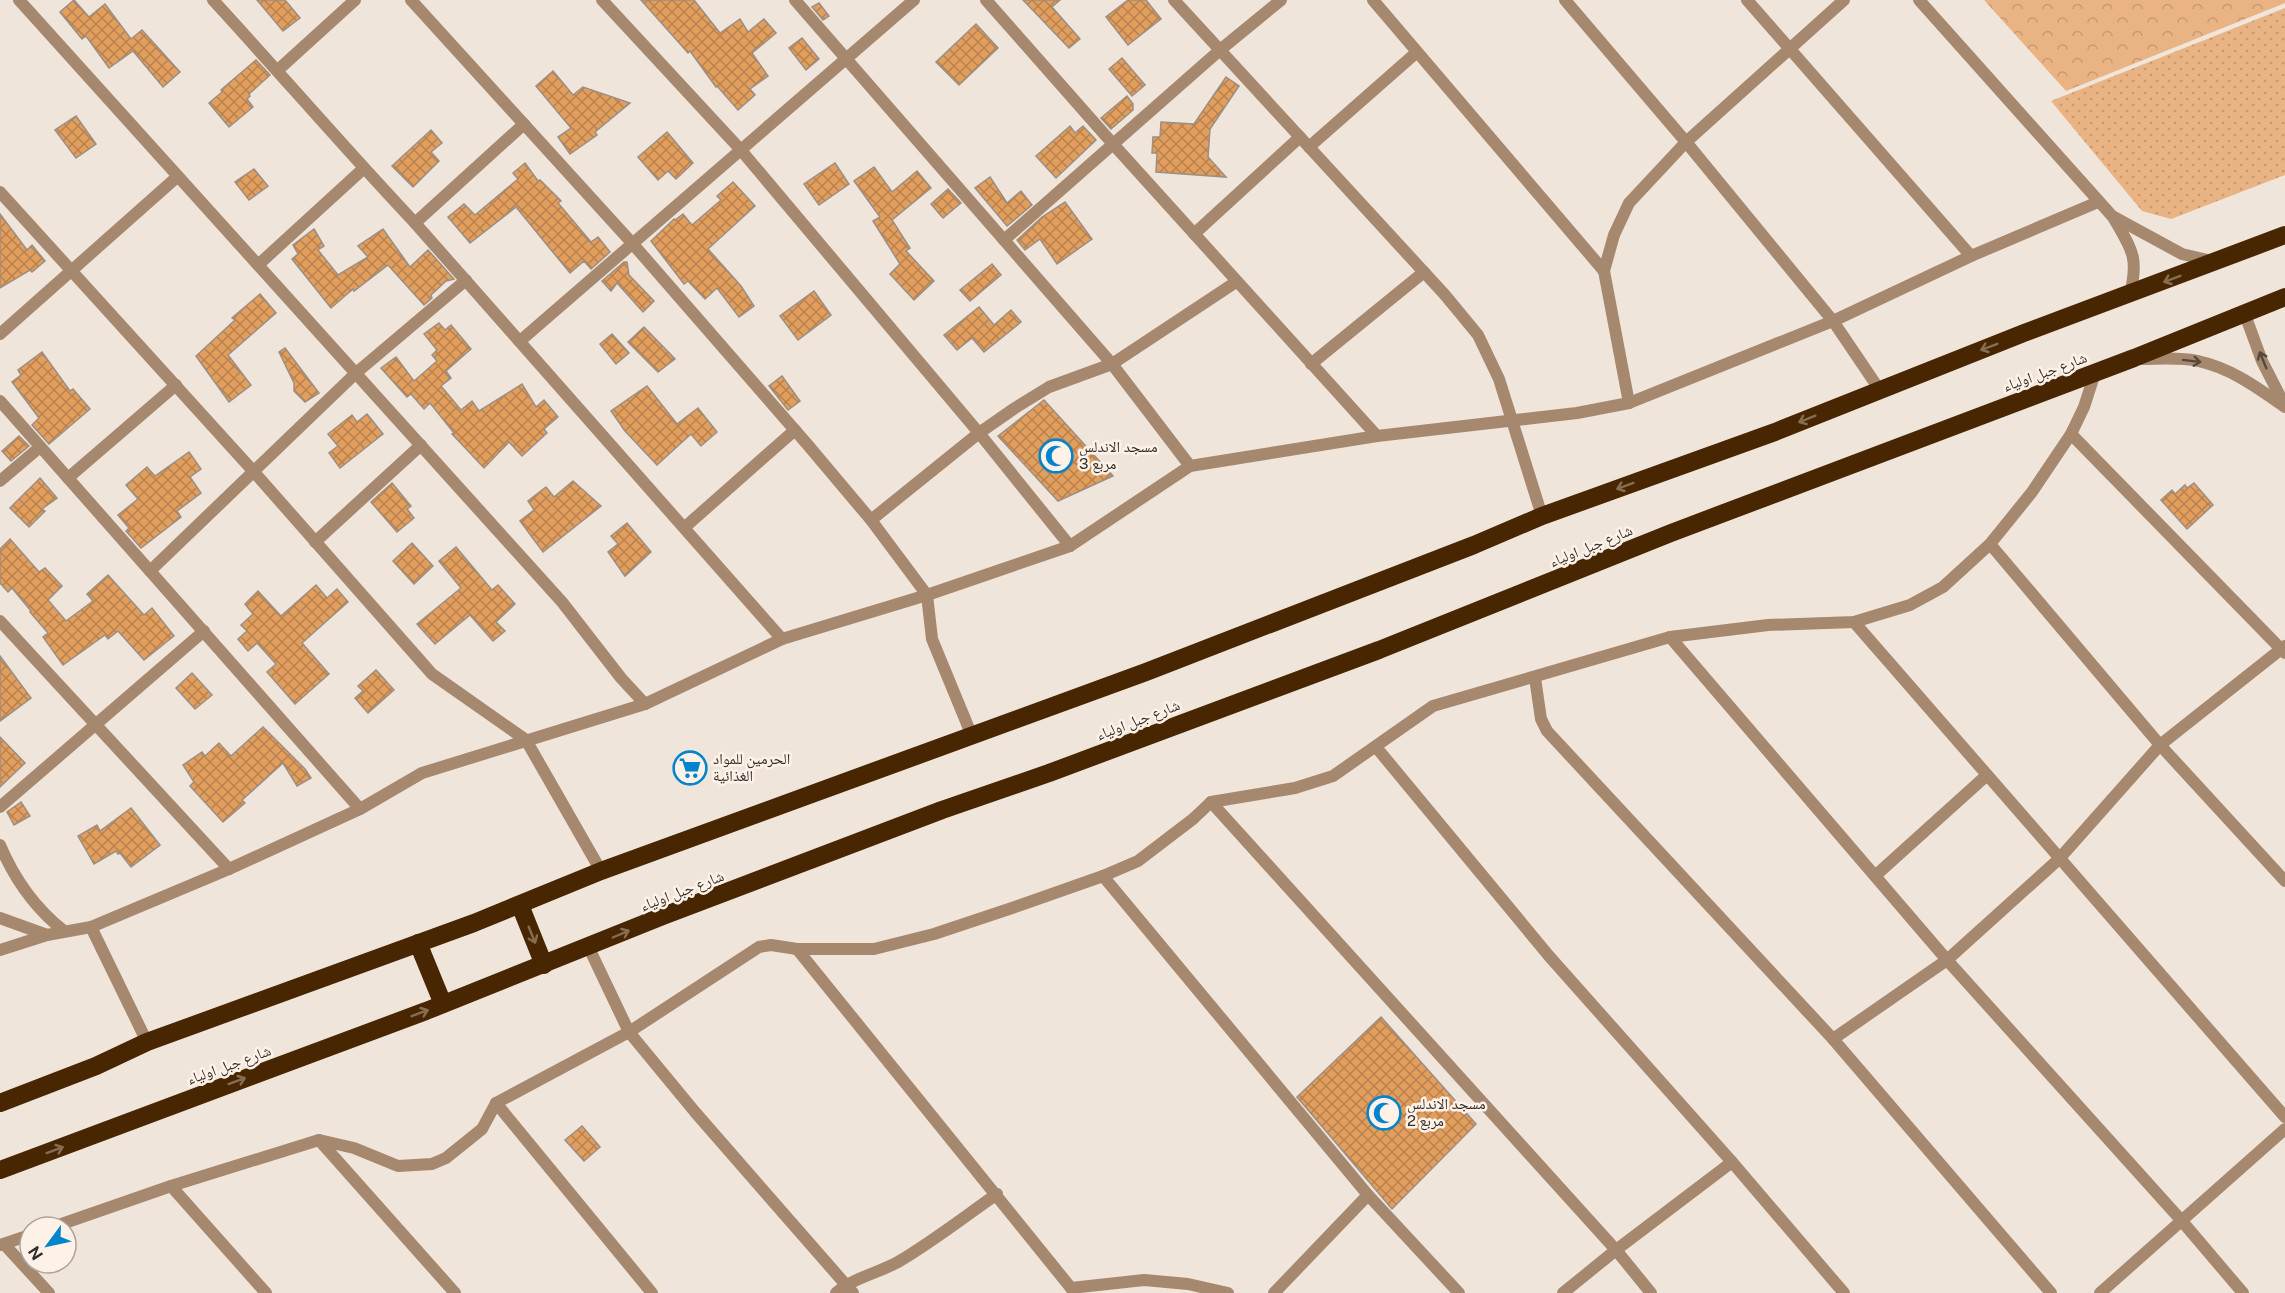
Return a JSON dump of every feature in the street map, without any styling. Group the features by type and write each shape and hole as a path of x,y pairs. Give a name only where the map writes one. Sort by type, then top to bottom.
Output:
{"highway":[{"path":"0,1103 96,1066 147,1042 520,905 601,871 1146,672 1474,545 1542,516 1776,432 1879,389 2285,236"},
{"name":"شارع جبل اولياء","path":"0,1170 443,1004 589,948 663,916 942,810 1049,773 1379,650 1704,520 2095,373 2285,297"},
{"path":"520,905 544,965"},
{"path":"418,943 443,1004"}],"street":[{"path":"19,0 562,602 621,678 645,704"},
{"path":"213,0 278,70 363,169 466,280 782,639"},
{"path":"278,70 355,0"},
{"path":"411,0 632,243 871,520 927,594 932,639 972,736"},
{"path":"602,0 740,149 979,433 1070,546"},
{"path":"795,0 1112,364 1190,466"},
{"path":"520,341 914,0"},
{"path":"986,0 1236,282 1377,436"},
{"path":"1174,0 1424,272 1478,335 1499,379 1542,516"},
{"path":"1004,240 1220,50 1281,0"},
{"path":"1373,0 1604,271"},
{"path":"1565,0 1686,142 1833,321 1879,389"},
{"path":"1747,0 1971,256"},
{"path":"1629,403 1604,271 1614,236 1629,203 1686,142 1844,0"},
{"path":"1919,0 2113,217 2134,254 2135,277 2130,295"},
{"path":"1309,147 1417,52"},
{"path":"415,223 524,124"},
{"path":"1194,234 1300,137"},
{"path":"258,265 363,169"},
{"path":"0,334 177,177"},
{"path":"0,192 254,472 432,674 526,740 601,871"},
{"path":"0,950 47,935 91,927 229,869 360,809 422,773 645,704 782,639 1070,546 1190,466 1377,436 1577,413 1629,403 1833,321 1971,256 2098,202"},
{"path":"2113,217 2182,254 2215,262"},
{"path":"1311,363 1424,272"},
{"path":"150,571 356,374 466,280"},
{"path":"871,520 979,433 1049,387 1112,364 1236,282"},
{"path":"2244,312 2262,361 2285,406"},
{"path":"2134,358 2196,361 2219,367 2246,379 2285,406"},
{"path":"78,1218 171,1186 319,1140 354,1148 398,1166 432,1164 446,1158 482,1129 496,1103 629,1032 759,946 771,945 797,949 874,949 934,934 1103,876 1138,861 1193,819 1211,802 1295,788 1333,777 1433,706 1670,637 1768,625 1854,622 1910,605 1943,587 1990,544 2032,492 2071,435 2084,407 2095,373"},
{"path":"68,478 176,385"},
{"path":"0,401 360,809"},
{"path":"684,527 795,430"},
{"path":"1833,1039 1947,960 2059,859 2160,745 2284,649 2071,435"},
{"path":"315,542 421,445"},
{"path":"0,481 40,447"},
{"path":"1990,544 2160,745 2285,881"},
{"path":"0,621 229,869"},
{"path":"1854,622 2285,1117"},
{"path":"0,807 204,631"},
{"path":"1670,637 1947,960 2181,1220 2243,1293"},
{"path":"1535,678 1541,719 1547,731 1833,1039 2051,1293"},
{"path":"1376,747 1549,956 1732,1162 1844,1293"},
{"path":"1875,876 1987,775"},
{"path":"1211,802 1616,1250 1651,1293"},
{"path":"0,845 10,866 33,901 49,920 64,931"},
{"path":"1103,876 1368,1195 1459,1293"},
{"path":"0,918 47,935"},
{"path":"91,927 147,1042"},
{"path":"589,948 629,1032 845,1290 914,1253 997,1194"},
{"path":"797,949 1073,1291 1144,1280 1188,1284 1228,1293"},
{"path":"496,1103 651,1293"},
{"path":"2100,1293 2285,1129"},
{"path":"319,1140 455,1293"},
{"path":"1563,1293 1732,1162"},
{"path":"171,1186 266,1293"},
{"path":"1274,1293 1368,1195"},
{"path":"18,1239 2,1245 49,1293"}],"green space":[{"path":"1984,0 2285,0 2285,3 2066,91"},
{"path":"2285,8 2285,175 2171,219 2142,211 2051,101"}],"building":[{"path":"74,0 89,17 105,4 131,39 142,30 180,72 163,87 133,51 109,68 86,36 82,39 60,12"},
{"path":"257,0 285,0 300,18 283,31"},
{"path":"641,0 694,0 720,33 740,19 748,32 764,19 776,33 752,53 768,76 750,89 755,95 738,110 716,87 690,51 688,53"},
{"path":"1023,0 1060,0 1052,7 1080,39 1069,48"},
{"path":"1128,0 1146,0 1161,19 1128,45 1106,17"},
{"path":"819,3 829,16 823,20 812,7"},
{"path":"976,24 998,48 959,85 936,62"},
{"path":"802,38 819,59 806,70 789,48"},
{"path":"1122,58 1145,85 1132,96 1109,69"},
{"path":"256,60 270,75 249,94 247,99 253,107 229,127 209,103"},
{"path":"553,71 573,95 583,87 630,103 595,132 597,135 570,154 558,137 571,128 536,86"},
{"path":"1226,77 1239,86 1210,129 1208,157 1226,177 1156,172 1157,153 1152,153 1153,137 1160,137 1161,122 1194,124"},
{"path":"1127,96 1133,104 1133,110 1111,129 1101,118"},
{"path":"76,116 96,144 76,158 55,130"},
{"path":"1070,126 1075,133 1083,126 1096,140 1056,178 1036,156"},
{"path":"431,130 442,143 431,152 439,161 413,187 392,166"},
{"path":"667,132 693,163 676,179 668,171 658,180 638,157"},
{"path":"525,163 538,181 540,180 561,201 558,203 591,242 598,237 610,252 591,269 584,261 570,273 516,207 470,243 448,217 464,204 475,215 518,179 513,173"},
{"path":"835,163 849,184 819,205 804,184"},
{"path":"874,167 892,192 917,171 931,188 892,220 910,248 906,251 934,281 914,300 890,274 900,264 873,221 880,217 854,181"},
{"path":"254,169 268,186 249,200 235,182"},
{"path":"990,177 1007,203 1021,191 1032,205 1007,226 975,188"},
{"path":"733,182 755,206 708,249 741,286 754,306 739,317 717,288 705,299 688,281 684,284 651,241 674,219 683,214 692,225 721,200 717,196"},
{"path":"948,189 961,203 943,218 931,204"},
{"path":"1065,202 1092,239 1057,264 1040,239 1025,250 1017,240 1042,217"},
{"path":"0,214 27,250 32,245 45,261 32,272 30,270 0,288"},
{"path":"314,229 324,246 318,250 338,275 368,257 358,246 383,229 410,267 428,250 454,279 446,281 424,305 388,265 354,291 353,289 331,308 292,259 298,254 293,245"},
{"path":"624,262 627,262 629,275 654,301 643,312 617,283 611,291 602,281"},
{"path":"992,264 1001,275 970,301 960,290"},
{"path":"814,291 831,315 798,340 780,316"},
{"path":"260,294 276,313 228,355 251,385 229,402 196,356 235,320 232,318"},
{"path":"979,307 994,325 1011,310 1021,322 984,352 972,338 957,350 944,335"},
{"path":"439,323 445,330 451,325 471,349 446,371 451,378 441,386 461,410 472,401 479,411 522,384 536,407 544,400 558,417 544,429 547,433 522,456 509,442 484,468 452,434 454,433 430,403 424,409 411,394 407,397 381,368 396,357 414,381 437,361 432,355 437,350 424,334"},
{"path":"644,327 675,359 658,372 628,342"},
{"path":"612,334 629,353 616,364 600,344"},
{"path":"285,348 319,393 305,402 294,391 294,383 279,352"},
{"path":"42,352 70,391 73,389 90,409 49,444 32,425 39,418 12,382 21,375 18,370"},
{"path":"782,376 800,401 788,410 769,386"},
{"path":"647,386 677,424 698,408 717,432 701,446 691,434 657,465 625,431 611,411"},
{"name":"مسجد الاندلس مربع 3","path":"1044,400 1113,476 1058,501 998,436"},
{"path":"367,414 383,434 340,468 329,453 338,446 328,434 352,415 357,422"},
{"path":"19,436 29,446 11,461 2,451"},
{"path":"189,452 201,469 190,477 201,493 177,511 181,517 141,548 126,531 129,528 118,515 138,499 126,485 147,467 155,476"},
{"path":"40,478 57,498 42,509 45,511 29,527 10,508"},
{"path":"573,481 601,506 543,552 520,521 534,510 528,501 546,487 554,497"},
{"path":"392,483 411,506 407,509 414,518 397,532 371,502"},
{"path":"2194,483 2213,505 2187,529 2161,500 2172,490 2175,494 2185,485 2187,488"},
{"path":"627,523 651,552 625,576 608,552 618,544 611,536"},
{"path":"10,539 39,572 45,568 62,586 48,600 66,621 93,601 87,594 108,575 144,615 152,608 174,636 144,660 118,631 108,639 105,635 63,665 43,637 48,633 12,588 8,592 0,583 0,549"},
{"path":"412,543 433,566 414,584 393,561"},
{"path":"456,547 492,590 498,585 515,604 496,622 505,631 493,641 470,615 435,644 417,624 461,588 439,561"},
{"path":"316,585 327,598 337,589 348,602 302,643 329,674 295,704 267,672 276,664 257,643 248,651 238,639 247,631 241,625 253,614 245,604 258,591 281,616"},
{"path":"0,656 31,698 0,721"},
{"path":"376,670 394,690 368,713 355,698 363,691 358,686"},
{"path":"192,673 212,695 195,709 176,688"},
{"path":"263,727 311,778 297,786 283,763 242,800 245,803 223,822 190,786 194,782 183,765 202,752 205,756 219,743 231,756"},
{"path":"0,737 25,763 0,787"},
{"path":"21,802 30,816 14,825 7,812"},
{"path":"131,808 160,845 131,867 116,851 94,864 78,836 97,825 100,831"},
{"name":"مسجد الاندلس مربع 2","path":"1381,1017 1476,1124 1392,1209 1297,1097"},
{"path":"582,1126 600,1147 584,1161 565,1140"}],"place":[{"name":"مسجد الاندلس مربع 3","path":"1056,456"},
{"name":"الحرمين للمواد الغذائية","path":"690,768"},
{"name":"مسجد الاندلس مربع 2","path":"1384,1113"}]}
